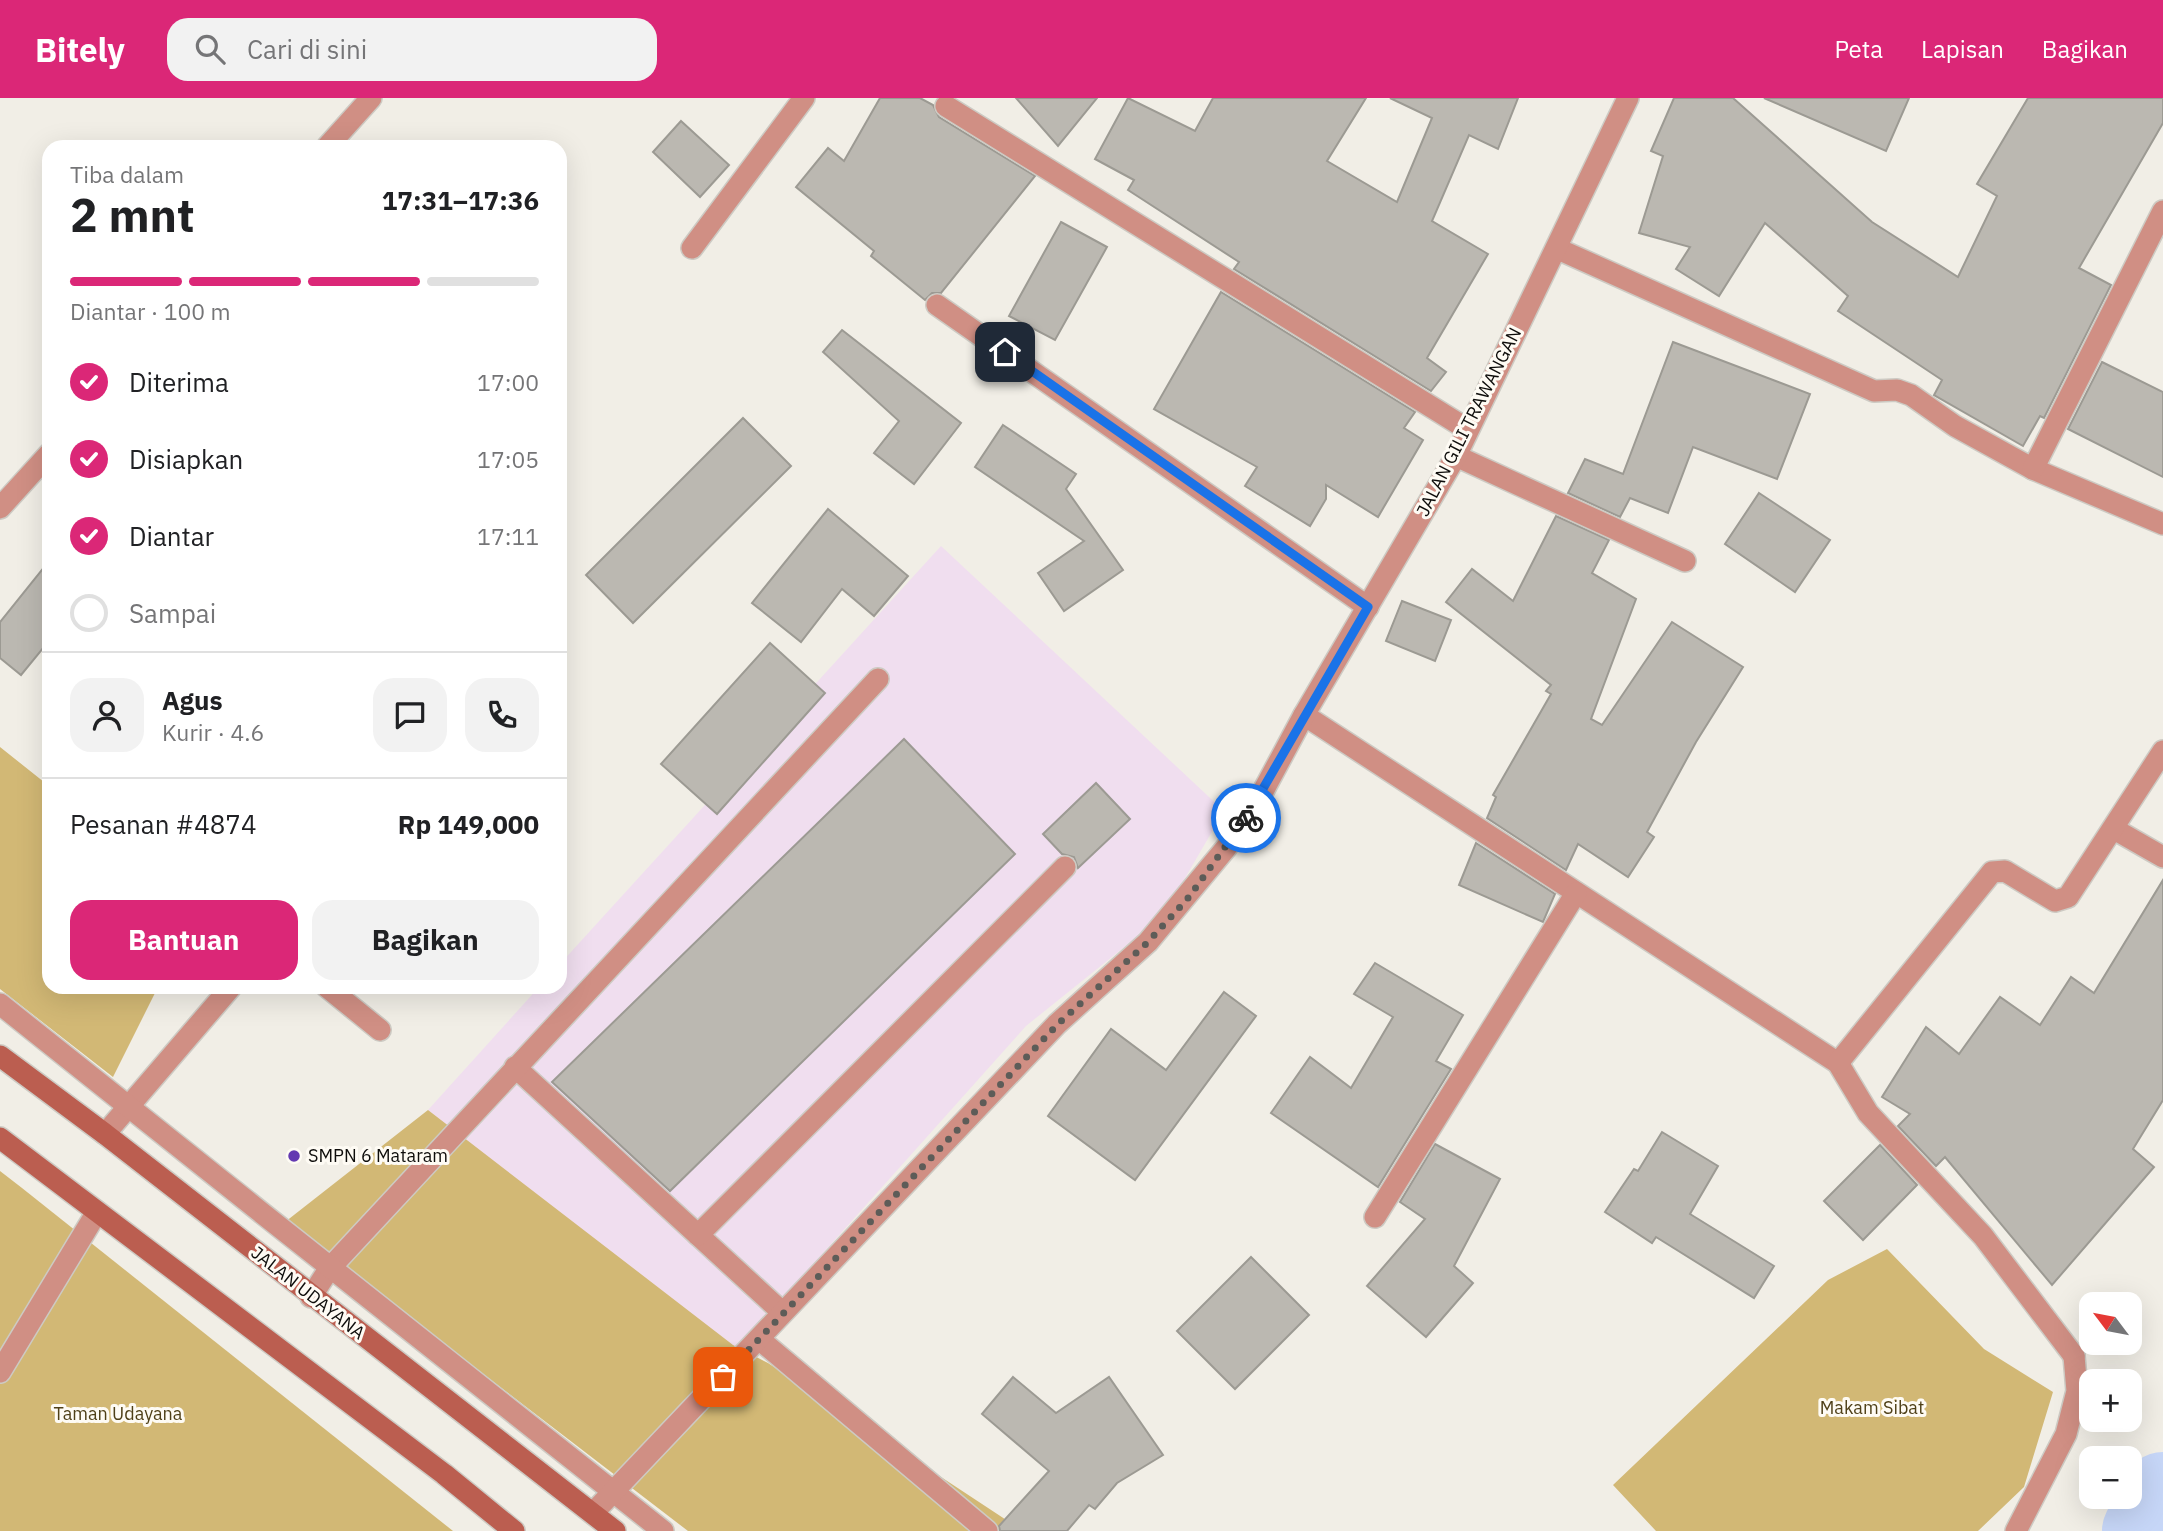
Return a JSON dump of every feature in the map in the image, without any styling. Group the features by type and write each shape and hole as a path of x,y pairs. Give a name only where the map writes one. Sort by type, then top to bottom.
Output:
{"main road":[{"name":"JALAN UDAYANA","path":"0,1056 105,1134 615,1531"},
{"path":"0,1138 444,1474 514,1531"}],"street":[{"path":"333,140 371,98"},
{"path":"692,248 804,98"},
{"name":"JALAN GILI TRAWANGAN","path":"593,1513 1058,1024 1148,942 1189,897 1260,797 1304,715 1456,456 1558,249 1628,98"},
{"path":"946,106 1467,429"},
{"path":"2033,469 2163,211"},
{"path":"1558,249 1874,391 1897,390 1911,395 1955,426 2033,469 2163,524"},
{"path":"937,304 1368,607"},
{"path":"1456,456 1685,561"},
{"path":"0,508 42,462"},
{"path":"311,1297 329,1269 878,679"},
{"path":"1304,715 1838,1063 1868,1113 1983,1236 2074,1356 2077,1391 2066,1434 2016,1531"},
{"path":"1838,1063 1992,872 2005,871 2055,901 2064,900 2114,829 2163,751"},
{"path":"2114,829 2163,857"},
{"path":"698,1235 1065,867"},
{"path":"1375,1217 1576,893"},
{"path":"105,1134 224,994"},
{"path":"336,994 380,1030"},
{"path":"0,1004 329,1269 663,1531"},
{"path":"515,1067 782,1312"},
{"path":"0,1372 97,1212"},
{"path":"759,1339 987,1531"}],"shaded area":[{"path":"941,546 1224,811 1163,916 1026,1026 724,1364 428,1110 533,994 567,994 567,956"}],"green space":[{"path":"0,747 42,780 42,994 154,994 113,1077 0,989"},
{"path":"428,1110 733,1345 768,1363 1023,1531 688,1531 285,1222"},
{"name":"Taman Udayana","path":"0,1171 22,1188 453,1531 0,1531"},
{"name":"Makam Sibat","path":"1887,1249 1984,1349 2053,1392 2024,1487 1978,1531 1656,1531 1613,1485 1828,1280"}],"building":[{"path":"880,98 920,98 933,105 939,117 1035,176 941,293 932,293 925,300 871,256 874,251 796,187 828,148 844,161"},
{"path":"1016,98 1097,98 1058,146"},
{"path":"1128,98 1195,131 1213,98 1366,98 1327,161 1397,202 1432,118 1390,98 1518,98 1498,149 1469,135 1432,221 1488,254 1427,358 1446,372 1431,391 1234,269 1239,262 1128,190 1134,180 1095,159"},
{"path":"1674,98 1733,98 1872,222 1958,277 1997,196 1977,184 2028,98 2163,98 2163,123 2079,268 2111,285 2044,418 2040,416 2023,446 1934,395 1942,380 1838,311 1848,296 1765,223 1719,296 1676,269 1690,247 1639,233 1663,156 1651,151"},
{"path":"1764,98 1909,98 1886,151"},
{"path":"681,121 729,165 700,197 653,152"},
{"path":"1061,222 1107,247 1055,340 1009,316"},
{"path":"1221,292 1415,412 1404,428 1423,440 1378,517 1326,485 1326,499 1310,526 1245,486 1257,467 1154,409"},
{"path":"842,330 961,423 914,484 874,453 899,421 823,352"},
{"path":"1673,342 1810,394 1777,479 1693,447 1668,513 1630,498 1620,517 1568,493 1585,459 1623,474"},
{"path":"2102,362 2163,392 2163,477 2068,429"},
{"path":"743,418 791,466 633,623 586,575"},
{"path":"1003,425 1076,474 1066,489 1123,570 1064,611 1038,573 1084,541 975,467"},
{"path":"1759,493 1830,540 1795,592 1725,544"},
{"path":"828,509 908,576 874,616 842,589 801,642 752,603"},
{"path":"1556,516 1609,540 1592,573 1636,599 1591,719 1602,725 1672,622 1743,667 1696,742 1647,832 1654,837 1628,877 1578,844 1566,870 1487,818 1496,797 1493,795 1551,694 1546,691 1551,685 1446,602 1472,569 1513,601"},
{"path":"42,570 42,650 21,675 0,658 0,622"},
{"path":"1402,601 1451,620 1435,661 1386,641"},
{"path":"770,643 825,693 717,814 661,764"},
{"path":"904,739 1015,854 670,1191 552,1082"},
{"path":"1096,783 1130,819 1078,868 1074,857 1062,854 1043,834"},
{"path":"1476,843 1555,894 1543,922 1459,885"},
{"path":"2163,880 2163,1100 2133,1149 2154,1167 2052,1285 1945,1157 1936,1166 1898,1126 1910,1114 1882,1097 1926,1027 1959,1054 2000,997 2040,1025 2071,977 2094,993"},
{"path":"1375,963 1463,1015 1436,1061 1451,1069 1378,1187 1271,1113 1310,1057 1351,1088 1393,1017 1354,994"},
{"path":"1224,992 1256,1016 1135,1180 1048,1116 1111,1029 1166,1070"},
{"path":"1662,1132 1718,1166 1690,1214 1774,1266 1754,1298 1656,1237 1652,1243 1605,1212 1634,1169 1638,1171"},
{"path":"1435,1144 1500,1179 1454,1266 1473,1283 1426,1337 1367,1286 1425,1219 1400,1202"},
{"path":"1880,1145 1917,1185 1863,1240 1824,1201"},
{"path":"1251,1257 1309,1315 1235,1389 1177,1331"},
{"path":"1013,1377 1056,1413 1109,1377 1163,1455 1117,1483 1095,1509 1089,1505 1067,1531 1000,1531 999,1526 1049,1471 982,1414"}],"waterway":[{"path":"2144,1531 2163,1494"}],"way so far":[{"path":"723,1377 1058,1024 1104,985 1148,942 1189,897 1246,818"}],"place":[{"name":"SMPN 6 Mataram","path":"294,1156"}],"route":[{"path":"1005,352 1368,607 1246,818"}]}
